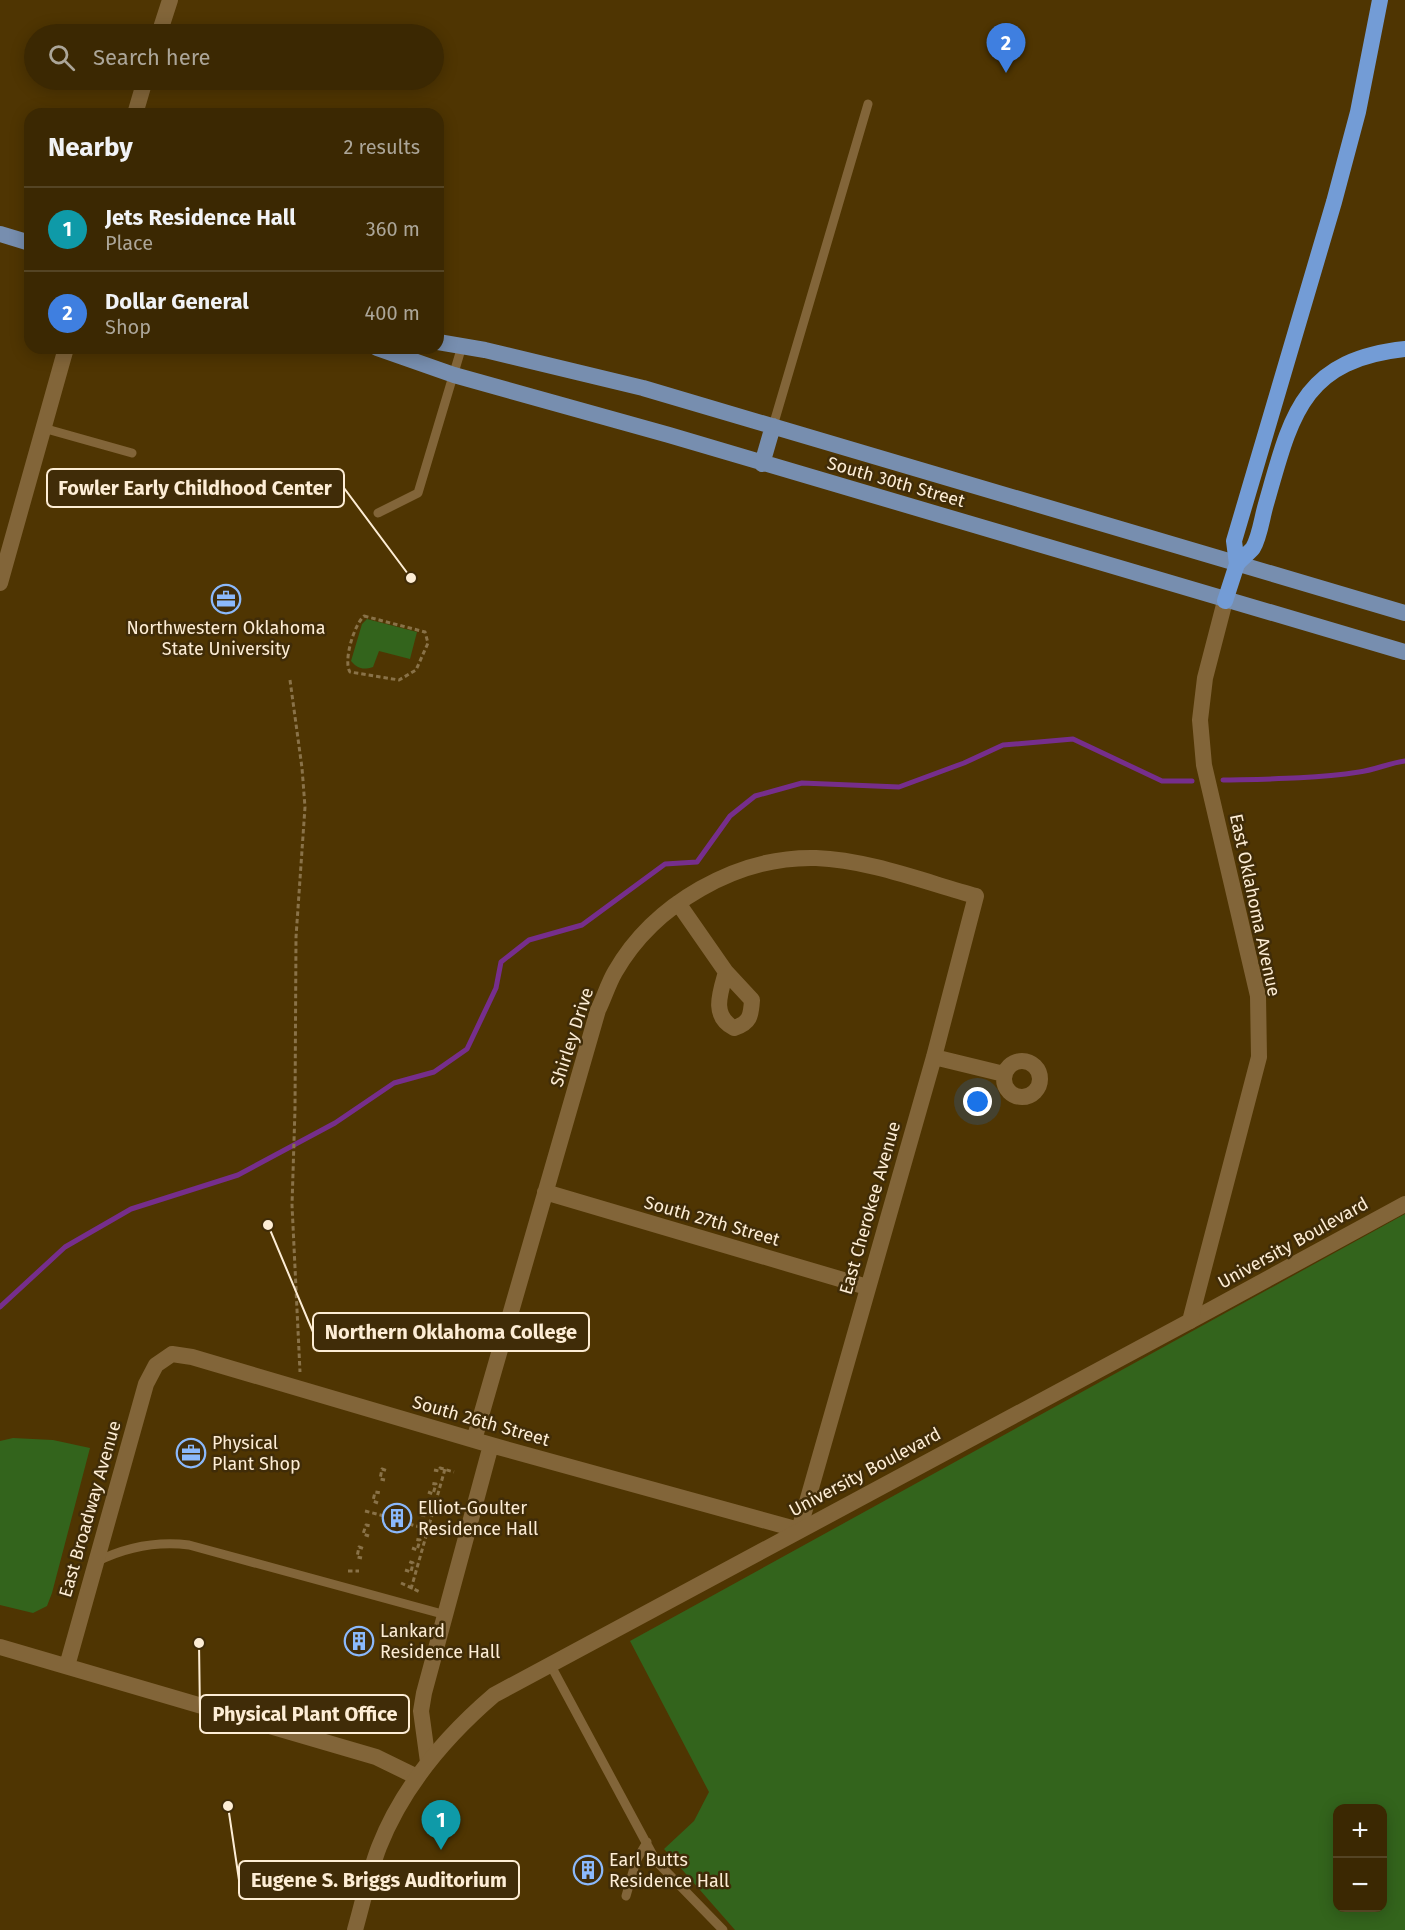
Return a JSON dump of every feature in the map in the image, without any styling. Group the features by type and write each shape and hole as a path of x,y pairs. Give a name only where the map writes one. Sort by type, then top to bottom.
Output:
{"highway":[{"path":"1225,601 1237,564 1234,541 1334,202 1358,112 1380,0"},
{"path":"1237,564 1253,548 1285,436 1304,398 1332,372 1349,363 1386,351 1405,349"}],"main road":[{"path":"0,234 24,241"},
{"name":"South 30th Street","path":"444,343 643,388 1405,613"},
{"name":"South 30th Street","path":"394,354 454,375 1405,652"},
{"path":"762,464 773,426"}],"street":[{"path":"162,24 170,0"},
{"path":"137,108 142,90"},
{"path":"0,583 64,354"},
{"name":"East Oklahoma Avenue","path":"1190,1321 1259,1057 1258,996 1204,765 1200,720 1205,678 1225,601"},
{"name":"Shirley Drive","path":"474,1440 598,1010 615,972 643,934 678,903 726,875 766,864 815,858 855,863 976,896"},
{"name":"East Cherokee Avenue","path":"799,1530 934,1057 976,896"},
{"path":"678,903 726,972"},
{"path":"934,1057 1004,1074"},
{"name":"South 27th Street","path":"545,1192 867,1287"},
{"name":"University Boulevard","path":"355,1930 378,1849 417,1777 461,1723 494,1695 1405,1204"},
{"name":"South 26th Street","path":"156,1365 172,1354 192,1357 491,1445 799,1530"},
{"name":"East Broadway Avenue","path":"67,1666 146,1384 156,1365"},
{"path":"428,1762 421,1711 491,1445"},
{"path":"0,1647 376,1756 417,1777"}],"lane":[{"path":"773,426 868,104"},
{"path":"378,513 418,493 462,346"},
{"path":"43,428 132,453"},
{"path":"96,1562 142,1545 168,1543 189,1545 446,1614"},
{"path":"550,1664 656,1861 723,1930"},
{"path":"626,1896 636,1861 647,1842"}],"path":[{"path":"367,615 397,623 425,632 427,635 427,647 416,670 399,680 350,672 347,660 360,619 367,615"},
{"path":"397,623 399,616"},
{"path":"290,680 305,807 296,937 296,1109 292,1167 293,1246 301,1389"},
{"path":"385,1480 380,1479 382,1469 388,1471"},
{"path":"434,1470 445,1469 454,1472"},
{"path":"411,1589 414,1567 428,1529 430,1512 445,1469"},
{"path":"376,1473 381,1474"},
{"path":"430,1483 436,1484 437,1490"},
{"path":"428,1492 433,1494 437,1490"},
{"path":"378,1503 373,1501 372,1496 375,1492 381,1493"},
{"path":"424,1505 429,1507 430,1512"},
{"path":"365,1511 384,1516"},
{"path":"421,1515 427,1516 430,1512"},
{"path":"409,1524 437,1532"},
{"path":"369,1536 363,1534 362,1529 366,1525 371,1526"},
{"path":"414,1539 420,1540 421,1545"},
{"path":"412,1548 417,1550 421,1545"},
{"path":"362,1558 357,1557 356,1552 360,1547 365,1549"},
{"path":"408,1561 413,1563 414,1567"},
{"path":"405,1570 411,1572 414,1567"},
{"path":"348,1571 358,1571"},
{"path":"401,1583 420,1592"}],"green space":[{"path":"367,619 417,632 410,659 379,651 373,667 361,668 354,664 351,661 362,624"},
{"path":"1405,1214 1405,1930 735,1930 664,1849 694,1821 709,1792 630,1641"},
{"path":"13,1438 53,1440 90,1448 52,1593 47,1606 33,1613 0,1605 0,1441"}],"waterway":[{"path":"0,1307 65,1247 131,1209 238,1175 335,1123 394,1083 434,1072 467,1049 496,988 501,962 529,940 582,925 665,864 697,862 730,816 755,796 802,783 899,787 964,763 1003,745 1073,739 1162,781 1192,781"},
{"path":"1223,780 1342,774 1405,761"}],"place":[{"name":"Dollar General","path":"1006,73"},
{"name":"Fowler Early Childhood Center","path":"411,578"},
{"name":"Northwestern Oklahoma State University","path":"226,599"},
{"name":"Northern Oklahoma College","path":"268,1225"},
{"name":"Physical Plant Shop","path":"191,1453"},
{"name":"Elliot-Goulter Residence Hall","path":"397,1518"},
{"name":"Lankard Residence Hall","path":"359,1641"},
{"name":"Physical Plant Office","path":"199,1643"},
{"name":"Eugene S. Briggs Auditorium","path":"228,1806"},
{"name":"Jets Residence Hall","path":"441,1850"},
{"name":"Earl Butts Residence Hall","path":"588,1870"}]}
